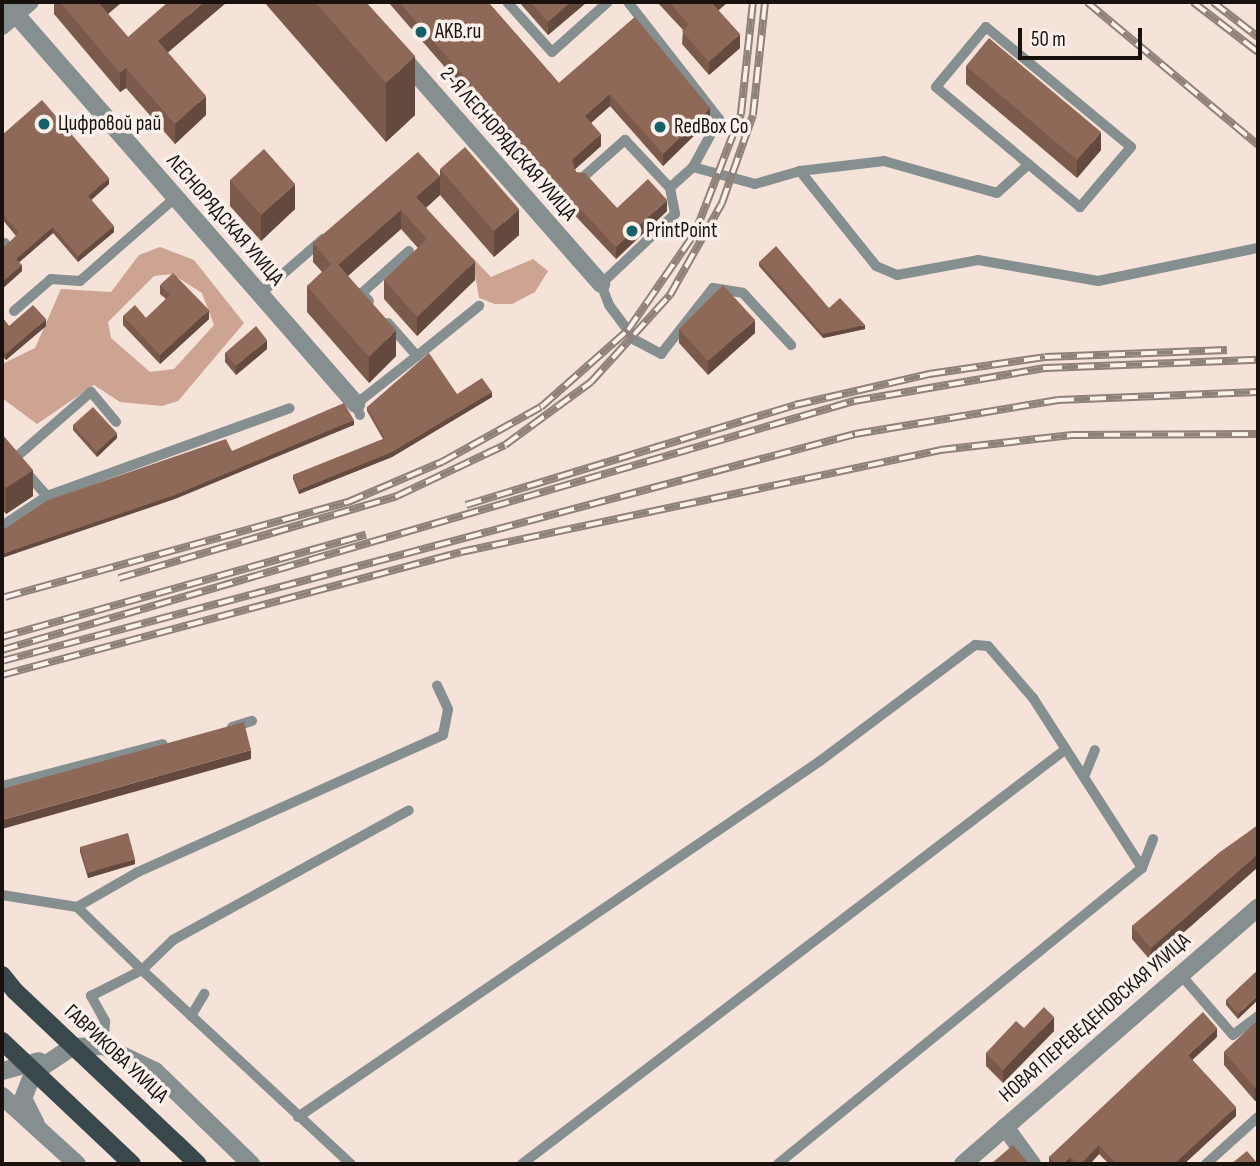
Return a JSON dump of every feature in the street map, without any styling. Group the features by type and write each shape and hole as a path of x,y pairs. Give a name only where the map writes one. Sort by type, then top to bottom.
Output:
{"main road":[{"name":"ГАВРИКОВА УЛИЦА","path":"2,976 198,1164"},
{"path":"2,1041 132,1164"}],"street":[{"path":"7,14 30,2"},
{"name":"ЛЕСНОРЯДСКАЯ УЛИЦА","path":"7,14 176,197 358,410"},
{"name":"2-Я ЛЕСНОРЯДСКАЯ УЛИЦА","path":"388,41 601,284"},
{"name":"НОВАЯ ПЕРЕВЕДЕНОВСКАЯ УЛИЦА","path":"963,1164 1258,908"},
{"path":"2,1071 46,1060 72,1047 103,1046 155,1071 251,1164"},
{"path":"36,1124 23,1099 46,1060"},
{"path":"2,1096 77,1164"},
{"path":"1004,1126 1032,1164"}],"lane":[{"path":"507,2 552,52 608,2"},
{"path":"628,2 717,110 713,136 693,167 670,188"},
{"path":"986,26 1131,147 1080,207 1029,164 936,87 986,26"},
{"path":"582,179 625,140 670,188 675,214 601,284 608,305 652,352 661,354 713,288 743,293 791,345"},
{"path":"693,167 755,184 844,161 884,161 997,193 1029,164"},
{"path":"800,171 876,266 897,275 978,260 1098,281 1258,248"},
{"path":"14,311 51,279 80,281 176,197"},
{"path":"260,294 335,228"},
{"path":"410,251 362,293 416,356"},
{"path":"358,410 416,356 479,306"},
{"path":"14,459 91,392 116,422"},
{"path":"2,526 47,496 290,408"},
{"path":"2,445 47,496"},
{"path":"298,1117 820,761 975,645 988,646 1011,669 1142,868"},
{"path":"77,907 138,872 443,735 448,709 437,685"},
{"path":"212,732 252,722"},
{"path":"2,786 173,742"},
{"path":"522,1164 1066,749"},
{"path":"1084,777 1095,750"},
{"path":"103,1046 105,1021 91,996 142,970 173,940 409,810"},
{"path":"778,1164 1142,868 1153,839"},
{"path":"2,895 77,907 351,1164"},
{"path":"1181,975 1233,1035 1258,1016"},
{"path":"191,1016 204,994"},
{"path":"1206,1164 1258,1117"}],"shaded area":[{"path":"160,247 194,260 244,323 178,401 162,406 120,402 94,385 37,424 2,398 2,364 35,348 61,289 111,292 139,255","holes":["172,274 202,293 214,325 174,369 150,372 111,338 108,322 154,276"]},
{"path":"472,257 491,277 533,259 548,271 535,292 512,304 495,304 479,298"}],"building":[{"path":"60,2 98,2 128,37 168,2 204,2 158,41 206,96 175,124 126,68 120,73"},
{"path":"315,2 366,2 415,56 386,83"},
{"path":"399,2 488,2 559,83 635,17 710,108 663,154 610,94 585,116 601,134 572,160 576,172 585,173 617,208 648,179 667,200 616,247 566,194"},
{"path":"531,2 571,2 548,22"},
{"path":"669,2 713,2 740,34 709,62 682,31 689,25"},
{"path":"989,38 1101,132 1077,160 966,66"},
{"path":"42,100 109,178 88,196 114,226 78,256 53,227 16,259 22,265 2,282 2,249 19,233 2,213 2,135"},
{"path":"465,147 519,209 494,231 440,169"},
{"path":"264,149 295,184 261,215 230,180"},
{"path":"418,152 440,176 416,197 475,261 417,317 384,280 427,239 401,210 338,265 335,261 331,264 313,243"},
{"path":"776,246 829,308 840,298 865,325 823,334 759,262"},
{"path":"335,261 396,330 369,357 307,286"},
{"path":"173,273 209,310 160,355 123,316 135,305 146,318 170,295 160,285"},
{"path":"723,285 755,320 708,361 679,329"},
{"path":"33,305 46,319 6,354 2,350 2,317 9,326"},
{"path":"256,326 267,340 236,366 225,353"},
{"path":"429,353 457,394 482,378 492,392 392,452 299,490 293,475 385,439 367,407"},
{"path":"344,403 354,420 175,495 2,554 2,529 48,500 226,439 232,451"},
{"path":"93,407 117,433 97,452 73,425"},
{"path":"2,434 33,470 6,488 2,483"},
{"path":"244,722 251,750 2,820 2,789"},
{"path":"1258,825 1258,854 1151,948 1132,926 1220,852"},
{"path":"128,833 135,859 88,873 80,847"},
{"path":"1258,970 1258,995 1238,1014 1226,1000"},
{"path":"1044,1007 1054,1017 1003,1070 986,1053 1016,1021 1024,1028"},
{"path":"1203,1012 1217,1028 1188,1055 1236,1107 1174,1164 1117,1164 1099,1145 1081,1164 1071,1157 1063,1164 1056,1164 1049,1157"},
{"path":"1258,1020 1258,1085 1255,1088 1224,1052"},
{"path":"1013,1145 1029,1164 991,1164"},
{"path":"1247,1151 1258,1164 1231,1164"}],"railway":[{"path":"5,597 348,502 442,462 541,407 628,330 695,233 741,114 753,2"},
{"path":"119,578 397,496 505,445 591,382 670,295 722,203 753,115 765,2"},
{"path":"1087,2 1258,145"},
{"path":"1193,2 1258,52"},
{"path":"1213,2 1258,37"},
{"path":"466,505 795,405 929,374 1045,357 1227,350"},
{"path":"2,650 854,401 1046,368 1258,360"},
{"path":"2,661 855,434 1058,400 1258,392"},
{"path":"2,675 461,552 940,450 1072,435 1258,434"},
{"path":"2,637 366,535"}],"place":[{"name":"AKB.ru","path":"421,32"},
{"name":"Цифровой рай","path":"44,124"},
{"name":"RedBox Co","path":"660,127"},
{"name":"PrintPoint","path":"632,231"}]}
